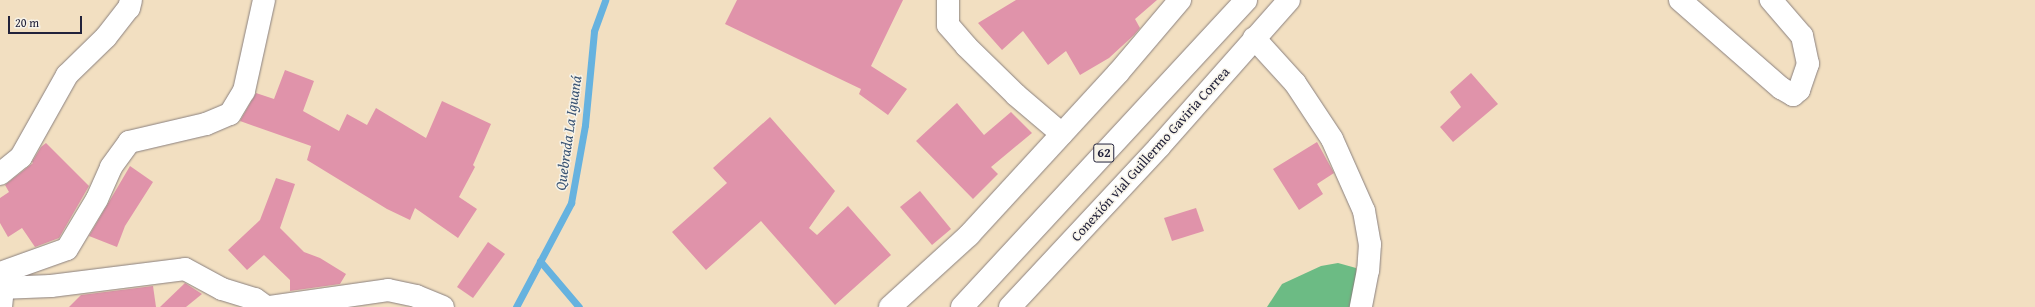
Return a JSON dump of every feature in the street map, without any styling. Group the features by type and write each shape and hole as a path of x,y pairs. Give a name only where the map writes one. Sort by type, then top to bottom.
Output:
{"main road":[{"path":"3,170 21,157 67,75 106,37 129,8 131,0"},
{"path":"1,289 67,249 97,199 111,166 129,142 206,124 230,114 244,91 264,0"},
{"path":"948,0 948,24 966,46 1016,95 1062,134"},
{"path":"890,307 969,235 1118,73 1180,0"},
{"name":"62","path":"962,307 1246,0"},
{"name":"Conexión vial Guillermo Gaviria Correa","path":"1010,307 1159,147 1289,0"},
{"path":"1680,0 1781,88 1792,95 1799,90 1808,64 1802,36 1771,0"},
{"path":"1254,38 1295,83 1328,133 1364,211 1370,244 1368,270 1361,307"},
{"path":"1,289 51,286 185,269 222,289 261,305 388,290 416,296 443,307"}],"green space":[{"path":"1338,263 1356,268 1356,289 1351,307 1267,307 1282,284 1321,266"}],"building":[{"path":"737,0 903,0 871,66 907,89 888,115 859,94 861,89 725,24"},
{"path":"1016,0 1157,0 1135,19 1140,28 1134,35 1109,58 1080,75 1066,51 1048,65 1023,31 1002,50 978,23"},
{"path":"285,70 314,81 303,111 339,131 347,114 367,125 376,108 426,138 442,101 491,124 473,165 475,167 459,197 477,209 458,238 415,208 410,220 387,209 307,160 311,146 240,121 256,93 274,99"},
{"path":"1471,73 1498,104 1453,142 1440,127 1461,107 1450,92"},
{"path":"957,103 984,135 1011,112 1032,133 991,167 998,174 973,199 916,141"},
{"path":"770,117 835,191 809,228 817,235 848,206 891,255 835,305 761,221 706,270 672,232 727,183 713,168"},
{"path":"1317,142 1334,173 1317,184 1323,194 1299,210 1273,169"},
{"path":"46,143 89,186 59,238 35,247 22,228 8,237 0,223 0,198 9,192 5,185 33,163 32,162 41,147"},
{"path":"130,166 153,182 125,226 117,247 89,236"},
{"path":"276,178 295,184 280,228 304,252 320,258 346,274 340,284 290,291 290,280 264,255 247,270 228,250 260,220"},
{"path":"920,191 951,229 932,245 900,207"},
{"path":"1196,208 1204,231 1172,241 1164,218"},
{"path":"488,242 505,254 473,298 457,287"},
{"path":"185,283 202,294 186,307 160,307"},
{"path":"153,286 156,307 69,307 81,295"}],"waterway":[{"name":"Quebrada La Iguaná","path":"516,307 571,203 585,125 594,31 605,0"},
{"path":"540,261 579,307"}]}
